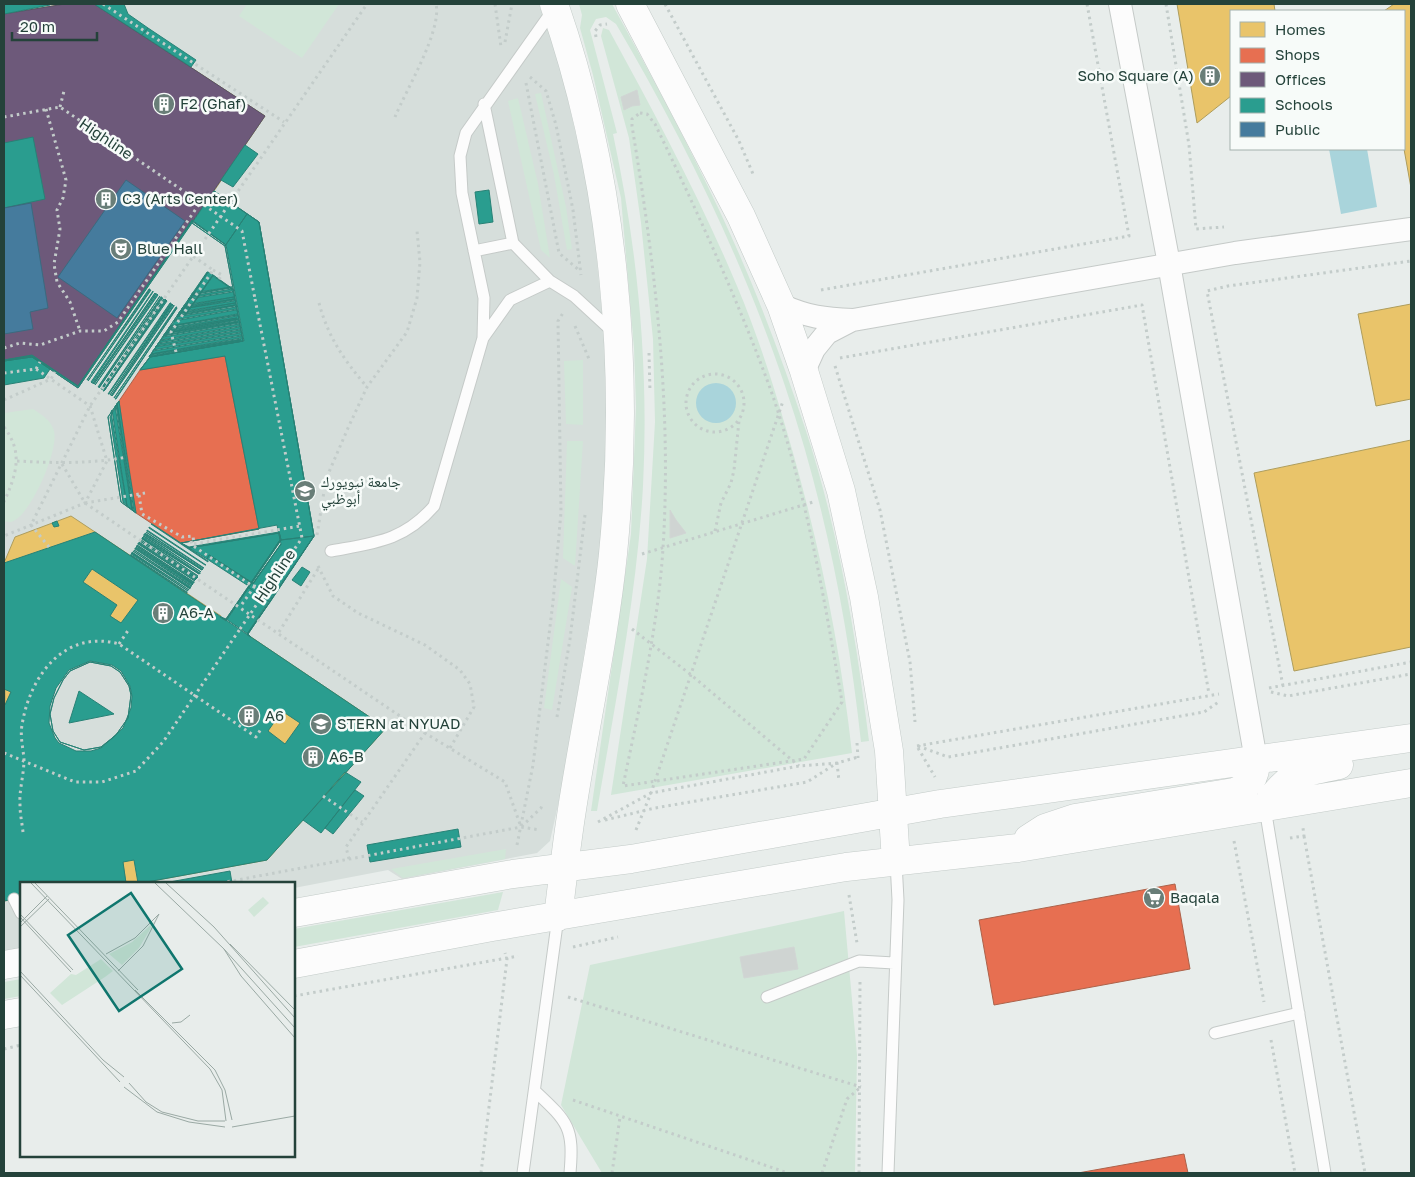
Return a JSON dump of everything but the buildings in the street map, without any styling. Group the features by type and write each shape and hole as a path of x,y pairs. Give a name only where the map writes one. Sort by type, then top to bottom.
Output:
{"street":[{"path":"630,4 741,216 781,305 804,371 840,491 864,597 890,751 896,862"},
{"path":"1018,848 1045,828 1060,822 1234,792 1244,788 1252,780 1256,760 1169,264 1120,4"},
{"path":"555,5 583,105 601,187 611,252 618,336 620,418 613,555 558,917"},
{"path":"781,305 806,316 827,320 853,320 1169,264 1411,229"},
{"path":"804,371 814,350 827,333 853,320"},
{"path":"295,913 512,874 631,859 952,802 1411,738"},
{"path":"1265,808 1283,783 1292,777 1411,747"},
{"path":"295,964 492,927 846,867 1018,848 1411,783"},
{"path":"4,965 20,962"},
{"path":"4,1015 20,1012"}],"lane":[{"path":"332,551 384,542 406,532 421,522 434,506 483,338 484,298 462,193 460,156 466,133 484,104 555,5"},
{"path":"484,104 512,243 550,281 574,296 618,336"},
{"path":"474,251 512,243"},
{"path":"483,338 510,300 550,281"},
{"path":"1265,808 1326,1173"},
{"path":"888,1173 894,964 898,900 896,862"},
{"path":"14,899 20,911"},
{"path":"523,1173 558,917"},
{"path":"767,998 860,961 894,964"},
{"path":"1214,1033 1299,1013"},
{"path":"534,1091 565,1121 569,1130 572,1139 570,1173"}],"path":[{"path":"103,4 284,122"},
{"path":"31,525 90,406 366,4"},
{"path":"396,118 431,39 437,9 436,4"},
{"path":"495,4 503,55 512,4"},
{"path":"816,291 1129,236 1086,4"},
{"path":"1166,4 1188,137 1196,229"},
{"path":"596,38 596,31 600,25 605,23 612,27"},
{"path":"524,71 546,91 556,125 573,210 580,272 559,253 524,71"},
{"path":"4,117 60,107 64,92"},
{"name":"Highline","path":"4,752 75,782 102,782 136,771 163,742 193,695 302,538 242,231 60,107"},
{"path":"46,109 66,180 63,198 57,210 60,230 54,264 57,282 70,302 80,331"},
{"path":"635,114 647,114 655,124 714,247 770,390 804,505 822,586 842,702 804,758 623,786 650,643 663,549 666,416 649,247 632,126 632,119 635,114"},
{"path":"4,348 20,343 40,345 80,331 104,331 118,322 202,204"},
{"path":"316,542 326,479 366,387 407,332 418,289 420,262 417,231"},
{"path":"192,256 222,276 219,279"},
{"path":"1283,686 1207,291 1228,286 1411,260"},
{"path":"176,352 171,332 213,270"},
{"path":"319,304 325,328 340,355 366,387"},
{"path":"833,360 1142,305 1209,694"},
{"path":"516,853 533,765 558,548 561,512 558,321 567,308"},
{"path":"574,325 589,359 589,369"},
{"path":"648,344 650,400"},
{"path":"36,369 40,362"},
{"path":"4,374 36,369 90,406 107,461 85,503"},
{"path":"4,400 51,379 55,372"},
{"path":"714,531 721,503 731,483 739,420 744,401 736,383 729,377 709,374 693,384 686,401 687,411 697,426 705,431 724,431 739,420"},
{"path":"634,833 651,792 783,400 786,408"},
{"path":"4,427 13,440 17,461 12,484 4,502"},
{"path":"17,461 62,464 107,461 127,457"},
{"path":"62,464 85,503 279,632 425,733 505,782 521,827"},
{"path":"811,494 816,512"},
{"path":"4,536 85,503 139,495 142,514 182,537 192,536 194,544 300,526"},
{"path":"642,554 814,502"},
{"path":"556,721 570,639 585,514"},
{"path":"31,525 49,547"},
{"path":"191,541 192,545 254,587"},
{"path":"641,562 642,545"},
{"path":"316,560 318,569 333,596 358,613 425,645 460,670 470,684 474,707 450,748"},
{"path":"279,632 318,569"},
{"path":"305,579 310,582"},
{"path":"240,607 256,581"},
{"path":"630,638 633,621"},
{"path":"120,644 129,629"},
{"path":"632,629 690,674 799,766"},
{"path":"23,832 20,805 24,761 22,726 42,673 59,653 82,642 104,639 120,644 256,737 261,728"},
{"path":"1411,662 1266,690 1288,696 1411,674"},
{"path":"911,747 1209,694 1223,696 1204,712 948,757 917,746"},
{"path":"349,859 346,846 425,733"},
{"path":"856,738 858,758"},
{"path":"599,821 651,792 799,766 837,763 865,756"},
{"path":"837,763 839,781"},
{"path":"599,821 644,810 807,782 837,763"},
{"path":"323,796 362,822"},
{"path":"521,827 541,808 543,800"},
{"path":"599,821 601,812"},
{"path":"226,882 521,827 548,831"},
{"path":"1304,836 1365,1173"},
{"path":"848,890 860,961 861,1087 859,1173"},
{"path":"481,1173 508,959 504,951"},
{"path":"295,996 518,956"},
{"path":"568,997 861,1087"},
{"path":"4,1049 20,1045"},
{"path":"822,1173 847,1099 861,1087"},
{"path":"570,1098 620,1117 788,1173"},
{"path":"612,1173 620,1117"}],"shaded area":[{"name":"جامعة نيويورك أبوظبي","path":"4,4 539,4 558,56 591,202 606,352 608,453 604,529 564,778 550,841 537,853 402,879 388,870 295,888 295,882 20,882 20,948 4,951"}],"green space":[{"path":"247,4 339,4 302,58 239,16"},
{"path":"579,4 612,4 708,187 745,267 767,321 806,431 828,507 852,624 869,741 861,742 842,607 812,473 768,339 731,246 665,111 616,24 606,17 596,19 590,30 617,133 613,134 622,178 635,265 643,353 644,398 643,486 636,568 631,609 597,811 591,811 631,534 636,407 634,348 621,198 593,75 580,28 582,15"},
{"path":"603,28 609,30 692,188 737,286 764,358 809,511 827,591 852,753 611,795 647,559 655,422 653,339 641,223 629,138 601,36"},
{"path":"541,93 566,207 572,249 567,250 554,175 535,94"},
{"path":"518,98 538,184 550,258 541,250 508,101"},
{"path":"583,360 583,425 566,424 564,361"},
{"path":"33,409 46,418 53,427 54,440 52,452 43,479 29,505 14,521 4,521 4,413"},
{"path":"567,441 583,441 575,566 563,558"},
{"path":"561,579 572,587 552,710 544,708"},
{"path":"506,849 505,859 403,878 391,869"},
{"path":"503,892 498,910 295,947 295,929"},
{"path":"844,911 857,1055 855,1173 602,1173 561,1105 590,965"},
{"path":"20,979 20,996 4,999 4,982"}],"water":[{"path":"1329,150 1367,150 1377,207 1341,214"},
{"path":"720,383 727,386 733,392 736,403 735,411 727,420 720,423 712,423 705,420 697,411 696,399 699,392 708,384"}],"place":[{"name":"Soho Square (A)","path":"1210,76"},
{"name":"F2 (Ghaf)","path":"164,104"},
{"name":"C3 (Arts Center)","path":"106,199"},
{"name":"Blue Hall","path":"121,249"},
{"name":"جامعة نيويورك أبوظبي","path":"305,491"},
{"name":"A6-A","path":"163,613"},
{"name":"A6","path":"249,716"},
{"name":"STERN at NYUAD","path":"321,724"},
{"name":"A6-B","path":"313,757"},
{"name":"Baqala","path":"1154,898"}]}
